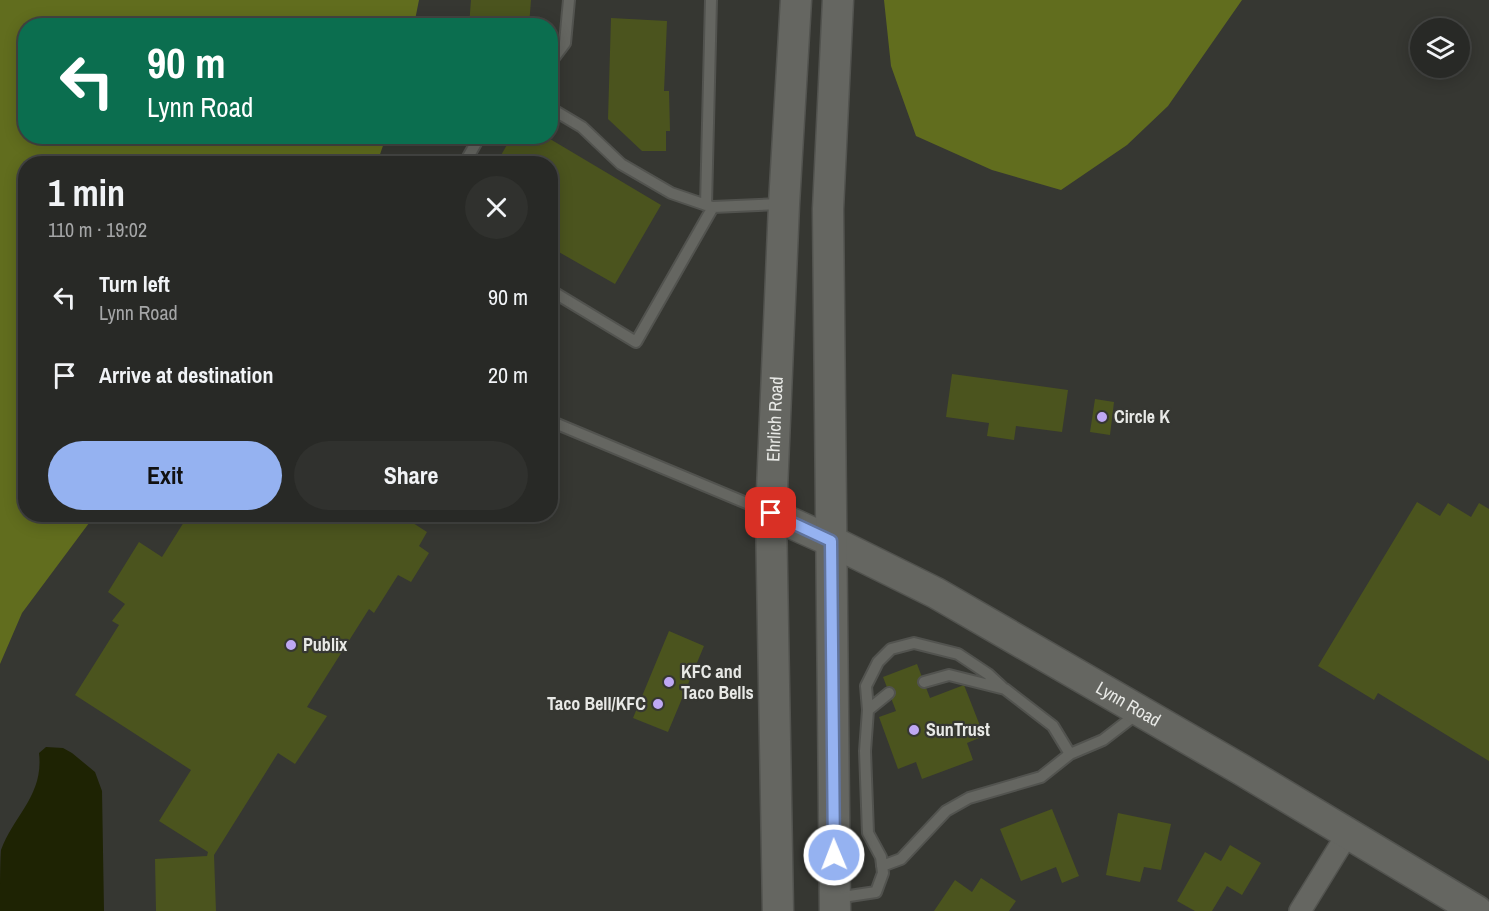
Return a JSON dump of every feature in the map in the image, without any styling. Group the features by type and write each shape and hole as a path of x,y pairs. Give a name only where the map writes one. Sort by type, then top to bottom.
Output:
{"main road":[{"name":"Ehrlich Road","path":"778,911 771,513 784,204 796,0"},
{"path":"835,905 828,209 838,0"},
{"name":"Lynn Road","path":"771,513 936,593 1141,711 1477,911"}],"street":[{"path":"1300,911 1347,833"}],"lane":[{"path":"558,52 565,43 569,0"},
{"path":"558,295 636,342 710,206 711,0"},
{"path":"558,113 582,127 621,164 671,193 710,206 784,204"},
{"path":"558,424 771,513"},
{"path":"835,905 876,892 883,873 881,857 868,833 865,751 868,710 866,686 878,662 891,649 914,643 958,654 988,674 1053,726 1070,754"},
{"path":"924,682 949,675 1005,689"},
{"path":"868,710 889,693"},
{"path":"882,866 901,860 946,811 961,802 1041,777 1070,754 1103,740 1141,711"}],"green space":[{"path":"0,0 419,0 415,18 18,18 18,144 384,144 379,156 18,156 18,522 90,522 22,613 0,664"},
{"path":"884,0 1242,0 1168,106 1127,145 1061,190 992,170 916,136 891,66"}],"shaded area":[{"path":"46,747 63,748 72,753 95,772 102,791 104,911 0,911 1,850 33,793 39,768 39,753"}],"building":[{"path":"471,0 531,0 530,18 470,18"},
{"path":"611,18 667,21 664,91 669,91 670,131 666,131 666,151 642,151 608,119"},
{"path":"507,144 558,144 661,205 615,284 558,252 558,156 501,156"},
{"path":"952,374 1068,390 1062,432 1016,426 1014,440 987,436 989,423 946,417"},
{"name":"Circle K","path":"1095,399 1114,402 1110,435 1090,432"},
{"path":"1417,502 1440,516 1448,503 1471,517 1479,503 1489,509 1489,761 1378,693 1374,700 1318,666"},
{"path":"184,522 411,522 427,532 419,546 429,553 411,582 398,575 374,613 369,609 307,707 327,716 295,764 278,753 214,855 216,911 156,911 155,859 207,856 208,852 159,821 191,770 75,695 119,625 112,621 125,604 108,592 139,542 162,557"},
{"name":"KFC and Taco Bells","path":"669,631 704,646 668,732 633,718"},
{"path":"917,664 930,698 964,685 984,736 967,743 973,760 922,779 916,762 898,769 879,717 896,711 883,677"},
{"path":"1052,809 1079,876 1062,883 1056,867 1021,881 1000,829"},
{"path":"1118,813 1171,824 1161,870 1144,867 1140,882 1106,875"},
{"path":"1230,845 1261,863 1242,895 1227,886 1212,911 1195,911 1177,901 1205,852 1221,861"},
{"path":"981,878 1016,901 1009,911 934,911 955,880 972,892"}],"place":[{"name":"Circle K","path":"1102,417"},
{"name":"Publix","path":"291,645"},
{"name":"KFC and Taco Bells","path":"669,682"},
{"name":"Taco Bell/KFC","path":"658,704"},
{"name":"SunTrust","path":"914,730"}],"route":[{"path":"771,513 831,541 834,855"}]}
